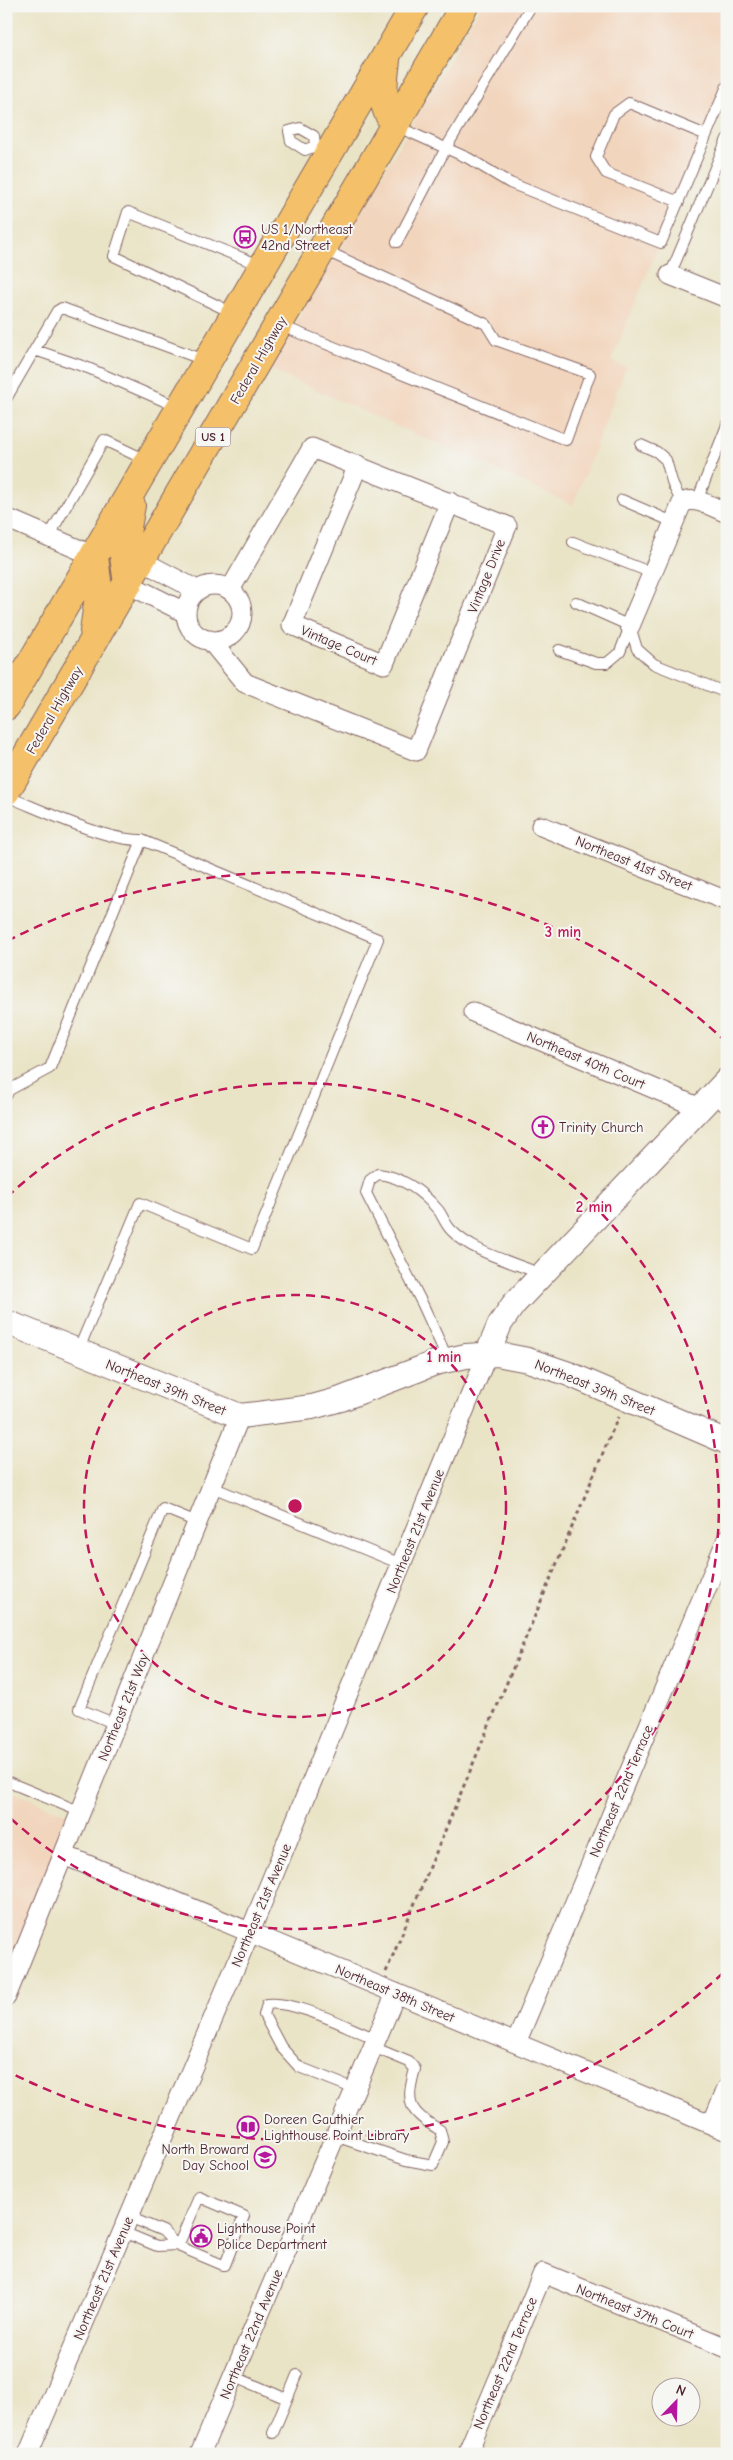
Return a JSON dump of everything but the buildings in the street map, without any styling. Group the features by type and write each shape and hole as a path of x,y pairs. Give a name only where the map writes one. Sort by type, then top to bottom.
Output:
{"main road":[{"path":"6,706 263,266 329,144 387,54 415,6"},
{"name":"Federal Highway","path":"6,791 464,6"},
{"path":"387,54 382,89 385,111 395,125"},
{"path":"329,144 352,140 359,155 353,197"},
{"path":"134,572 124,550 126,529 143,472"},
{"path":"92,645 100,596 94,556"}],"street":[{"path":"670,275 727,298"},
{"name":"Vintage Drive","path":"210,640 245,683 416,751 507,526 312,448 230,590"},
{"name":"Vintage Court","path":"358,465 292,625 384,664 450,502"},
{"path":"630,626 673,522 690,502 727,513"},
{"path":"6,518 94,556"},
{"path":"134,572 197,590"},
{"path":"134,572 186,613 191,628 202,638 210,640 228,637 240,622 240,603 230,590 213,585 197,590 191,596 186,613"},
{"name":"Northeast 41st Street","path":"541,826 727,901"},
{"name":"Northeast 40th Court","path":"472,1012 717,1096"},
{"path":"488,1355 500,1324 513,1305 717,1096"},
{"name":"Northeast 39th Street","path":"6,1322 240,1416 312,1408 448,1360 466,1356 488,1355 528,1360 569,1374 727,1442"},
{"name":"Northeast 21st Avenue","path":"28,2454 250,1932 488,1355"},
{"name":"Northeast 21st Way","path":"6,1996 240,1416"},
{"name":"Northeast 22nd Terrace","path":"516,2043 727,1539"},
{"name":"Northeast 38th Street","path":"64,1855 719,2128"},
{"name":"Northeast 22nd Avenue","path":"200,2454 375,2043 388,1990"},
{"path":"719,2128 727,2088"},
{"name":"Northeast 22nd Terrace","path":"467,2454 543,2273"},
{"name":"Northeast 37th Court","path":"543,2273 727,2348"}],"lane":[{"path":"397,242 446,148 531,6"},
{"path":"395,125 468,158 510,183 661,244 727,86"},
{"path":"679,202 606,173 596,157 614,114 629,103 706,135"},
{"path":"670,275 727,140"},
{"path":"235,314 114,256 128,212 263,266"},
{"path":"278,324 566,440 590,374 496,340 486,324 322,249"},
{"path":"6,399 62,308 207,362"},
{"path":"36,350 88,368 180,408"},
{"path":"641,444 657,452 666,460 673,485 690,502 727,424"},
{"path":"49,536 104,440 143,472"},
{"path":"622,500 673,522"},
{"path":"572,542 652,572"},
{"path":"576,602 630,626 637,649 654,664 727,693"},
{"path":"560,650 596,663 607,663 620,652 630,626"},
{"path":"6,796 107,834 128,840 142,840 378,939 252,1249 140,1204 78,1351"},
{"path":"6,1096 9,1090 50,1068 142,840"},
{"path":"448,1360 423,1305 366,1193 370,1180 378,1174 394,1176 413,1187 440,1212 452,1231 476,1247 543,1274"},
{"path":"212,1487 402,1564"},
{"path":"116,1724 79,1709 163,1508 197,1522"},
{"path":"6,1781 81,1812"},
{"path":"335,2136 406,2160 432,2165 443,2142 440,2130 417,2116 410,2100 410,2087 415,2069 410,2062 375,2043 297,2007 279,2002 267,2004 264,2015 281,2047 299,2066 355,2089"},
{"path":"126,2224 157,2246 177,2246 225,2265 244,2216 199,2197 177,2246"},
{"path":"126,2224 163,2232 177,2246"},
{"path":"273,2433 297,2375"},
{"path":"233,2376 287,2399"}],"path":[{"path":"388,1990 626,1399"}],"shaded area":[{"path":"481,6 727,6 727,80 611,361 626,367 573,505 269,369"},
{"path":"6,1789 73,1817 6,1973"}],"place":[{"name":"US 1/Northeast 42nd Street","path":"245,237"},
{"name":"Trinity Church","path":"543,1127"},
{"name":"Doreen Gauthier Lighthouse Point Library","path":"248,2127"},
{"name":"North Broward Day School","path":"265,2157"},
{"name":"Lighthouse Point Police Department","path":"201,2236"}]}
